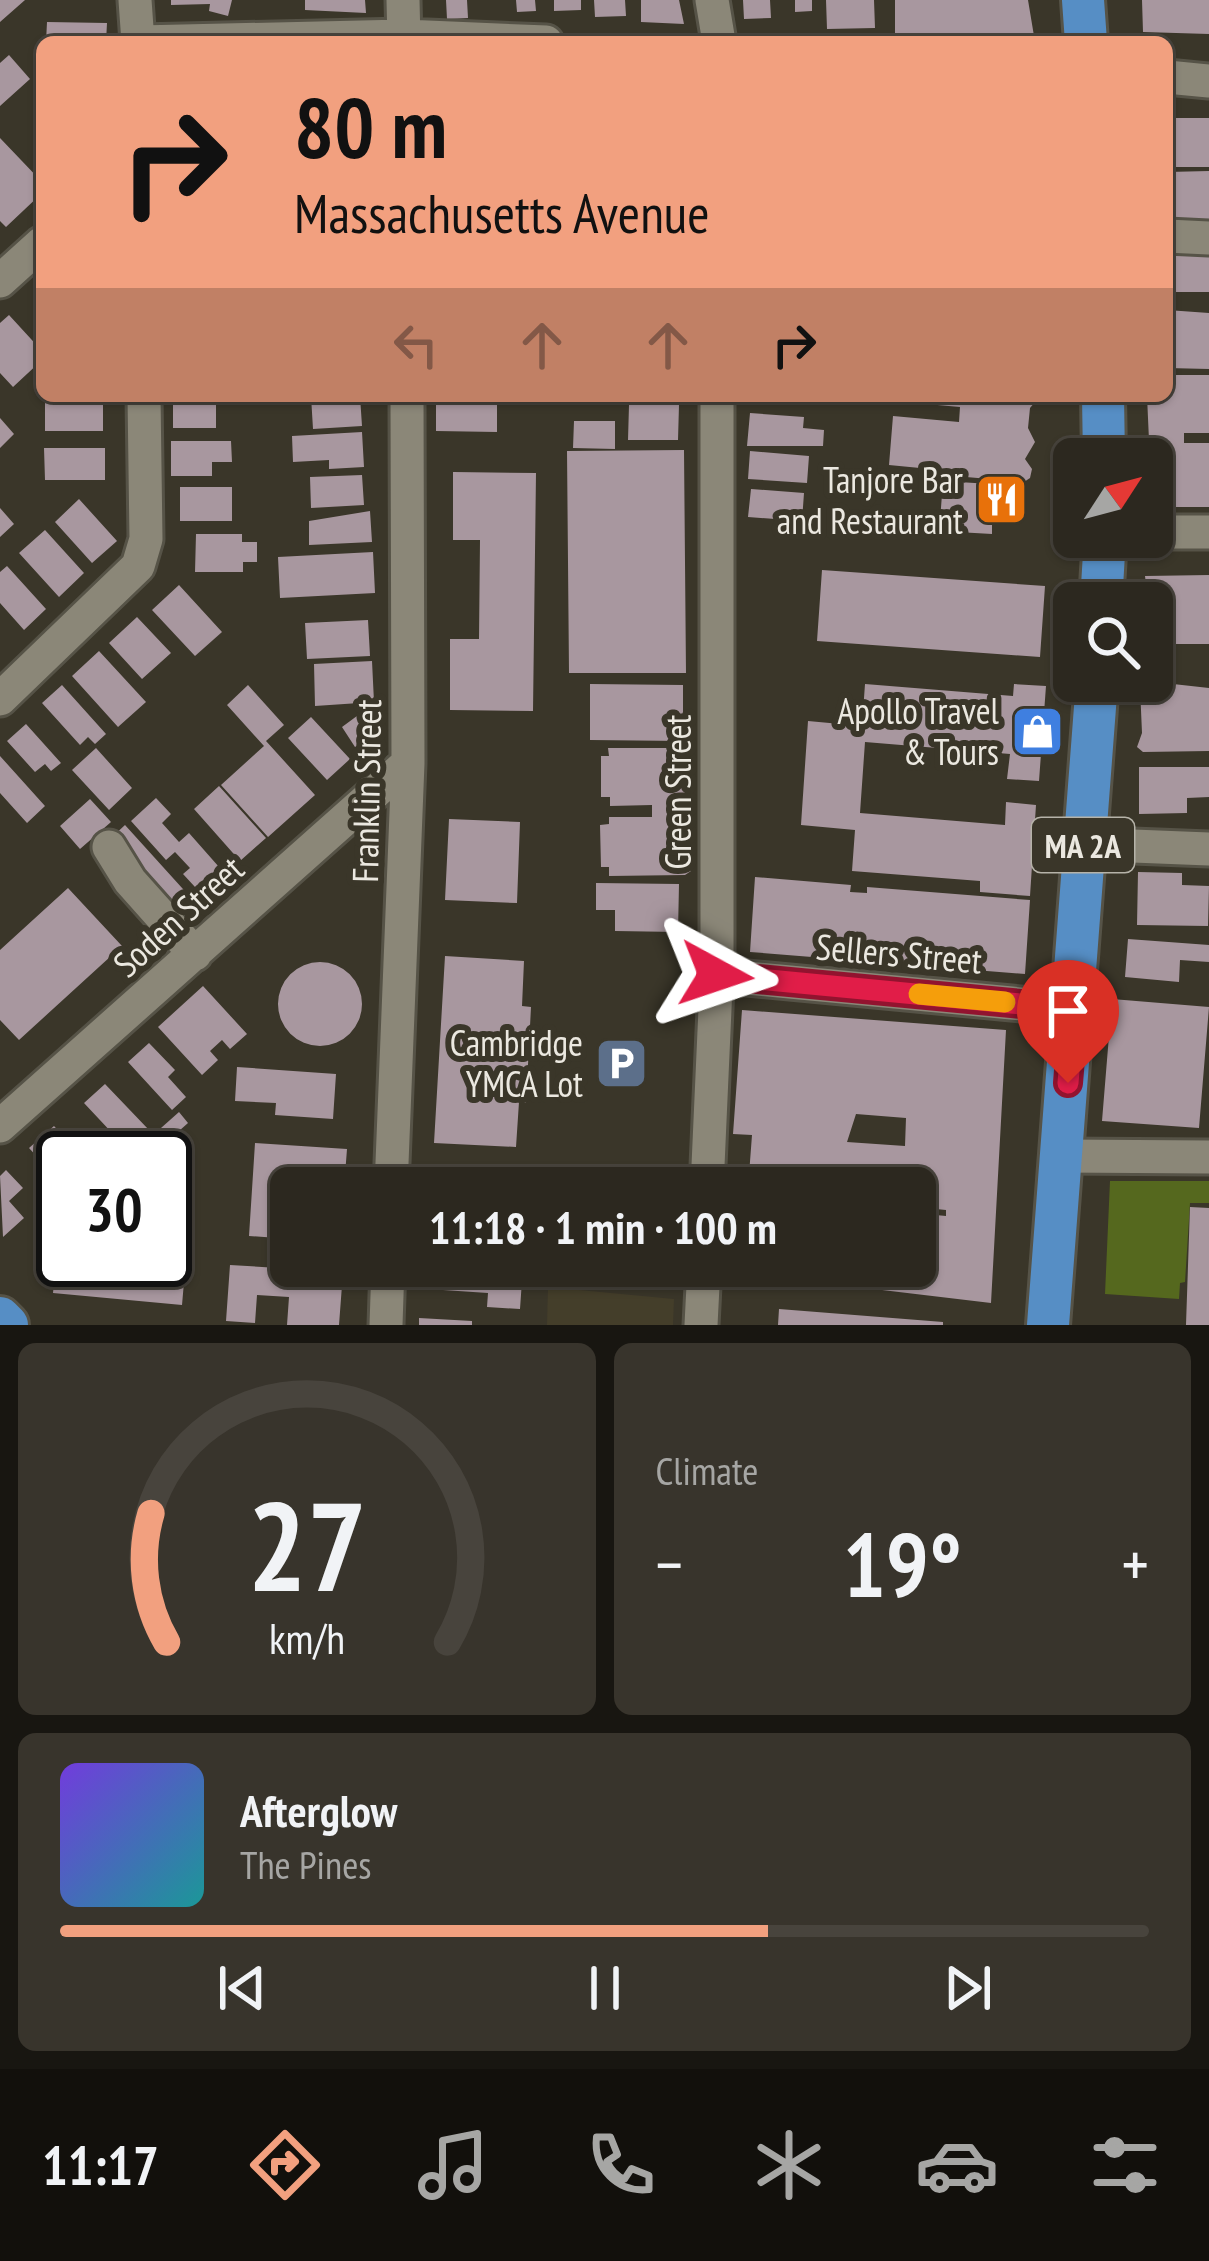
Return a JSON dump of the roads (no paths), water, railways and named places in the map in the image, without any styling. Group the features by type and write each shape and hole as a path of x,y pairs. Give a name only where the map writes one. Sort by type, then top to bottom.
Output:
{"main road":[{"path":"1083,0 1086,36"},
{"path":"1102,402 1103,438"},
{"name":"MA 2A","path":"1048,1325 1095,702"},
{"path":"0,1318 7,1325"}],"street":[{"path":"135,0 138,36"},
{"path":"404,0 404,36"},
{"path":"712,0 717,36"},
{"path":"1173,78 1209,81"},
{"path":"1173,236 1209,238"},
{"path":"0,280 36,248"},
{"path":"0,699 138,566 146,539 144,402"},
{"name":"Franklin Street","path":"392,1167 408,763 407,402"},
{"name":"Green Street","path":"708,1167 716,975 717,402"},
{"path":"1173,532 1209,532"},
{"name":"Soden Street","path":"0,1126 408,763"},
{"path":"1083,844 1209,849"},
{"path":"109,847 130,881 195,954"},
{"name":"Sellers Street","path":"716,975 1074,1009"},
{"path":"1063,1156 1209,1156"},
{"path":"386,1325 387,1287"},
{"path":"701,1325 703,1287"}],"place":[{"name":"Tanjore Bar and Restaurant","path":"1002,500"},
{"name":"Apollo Travel & Tours","path":"1038,731"},
{"name":"Cambridge YMCA Lot","path":"622,1063"}]}
